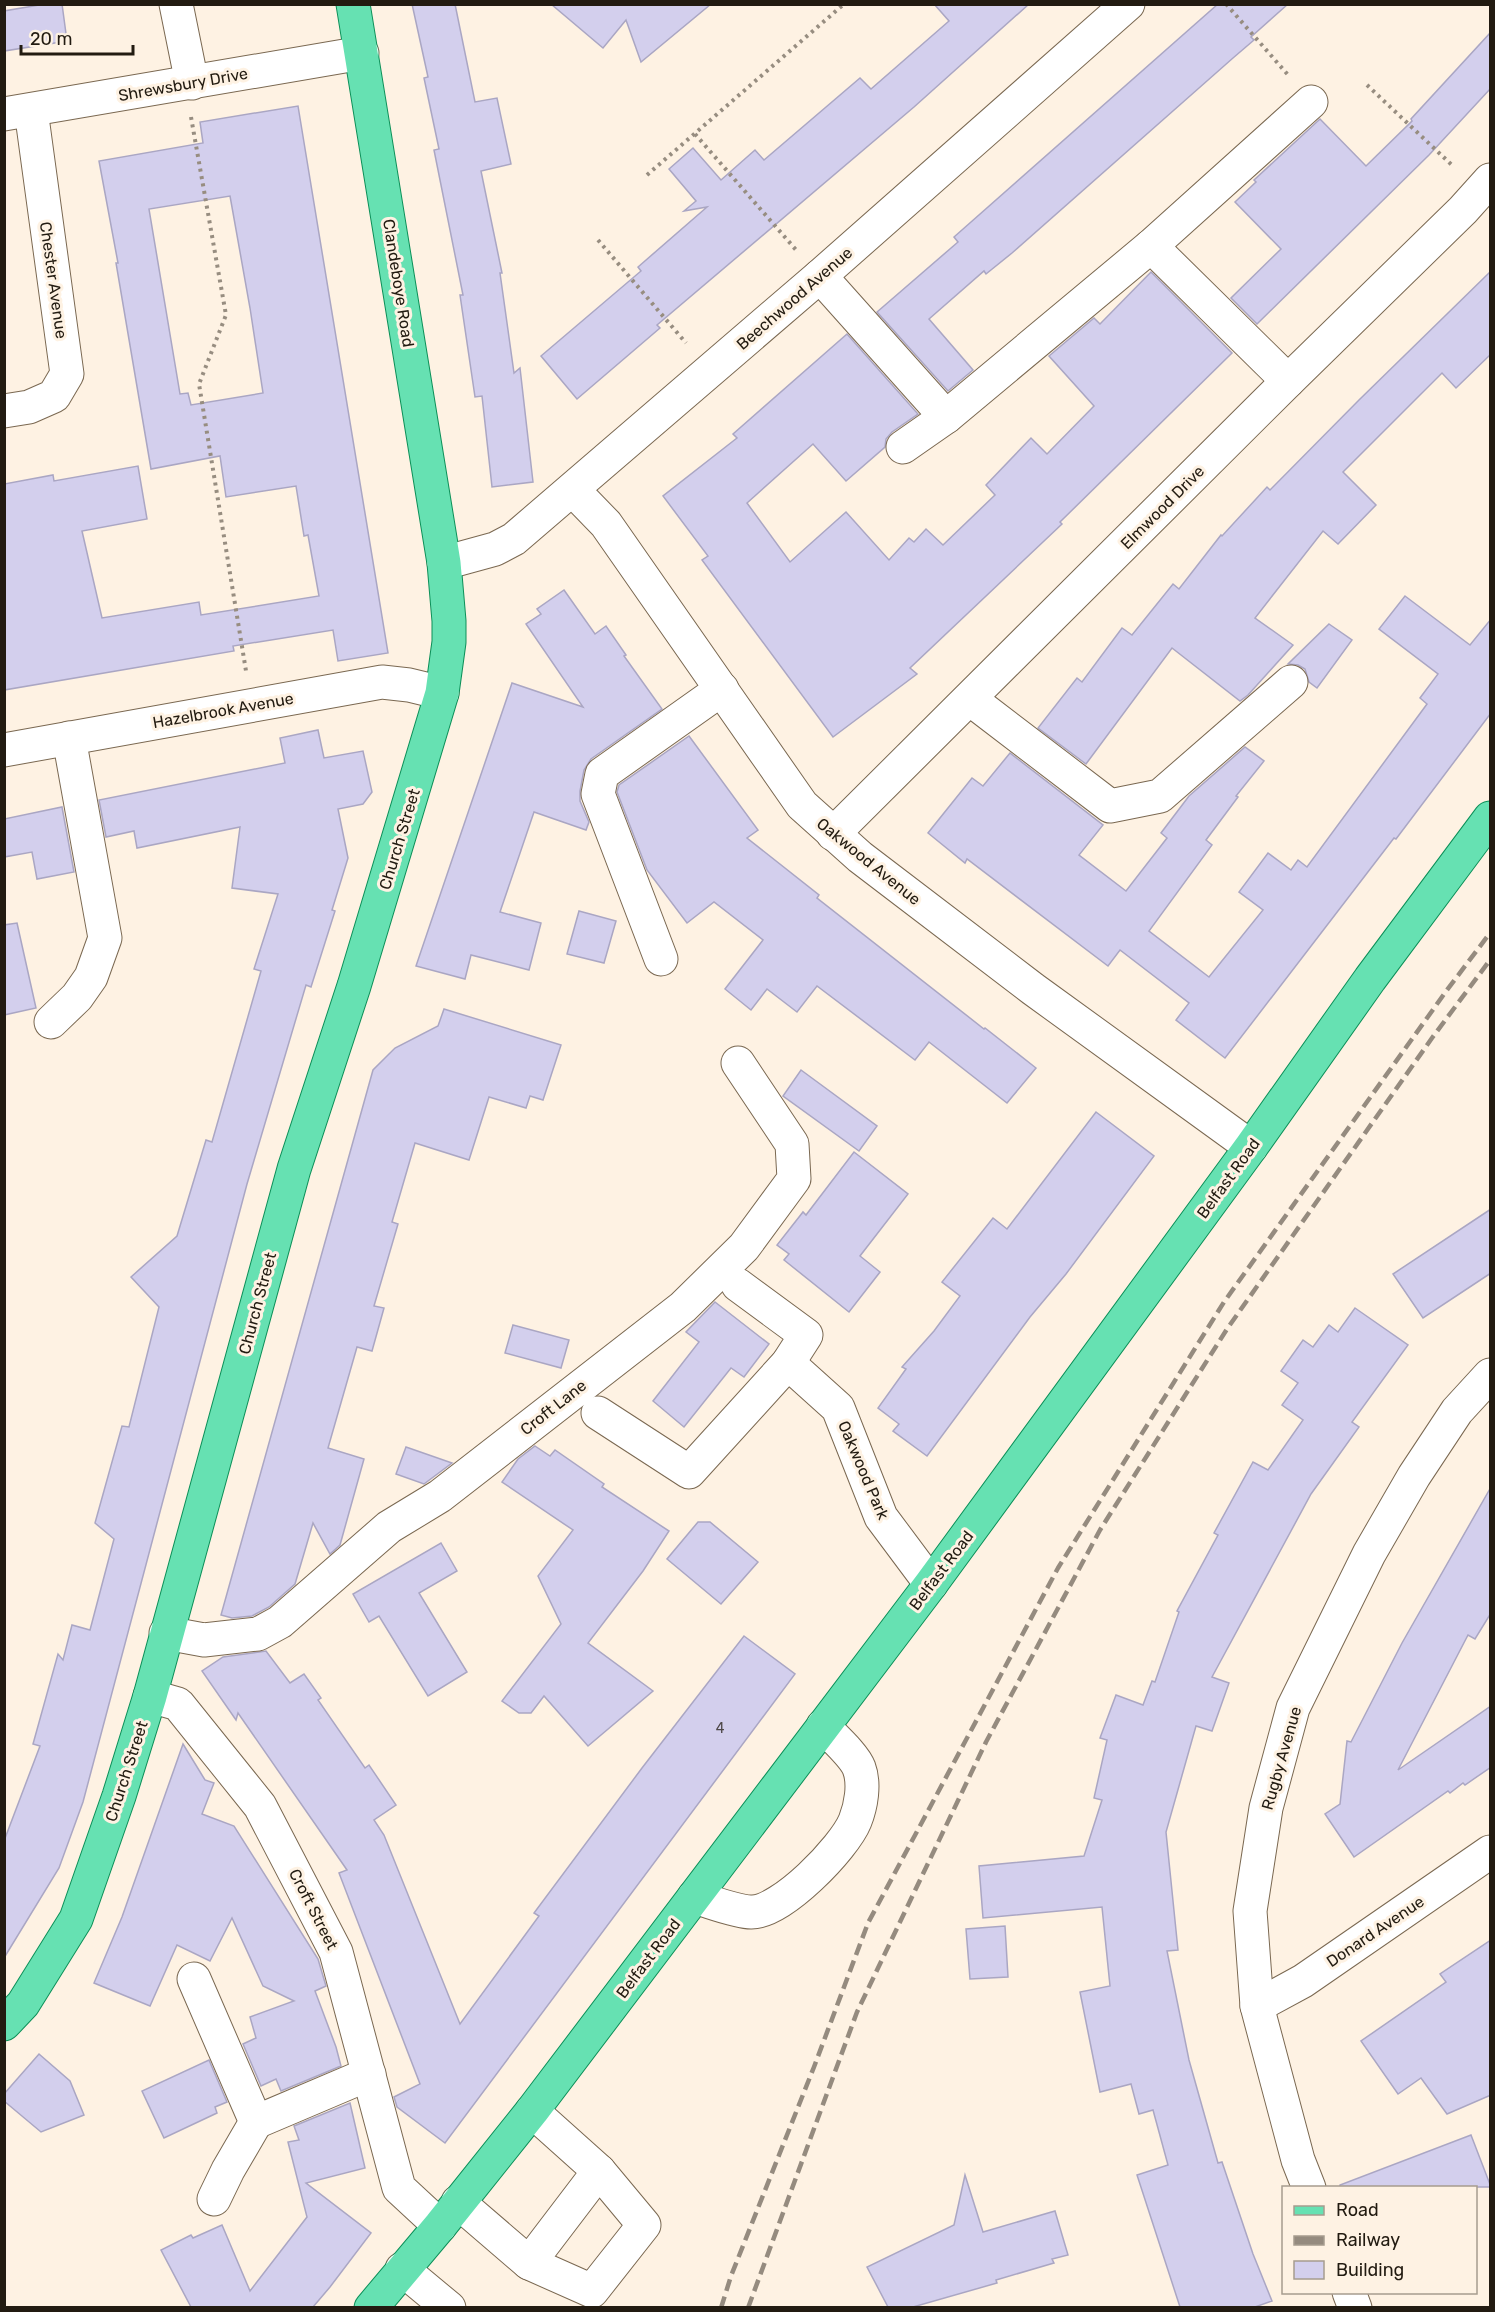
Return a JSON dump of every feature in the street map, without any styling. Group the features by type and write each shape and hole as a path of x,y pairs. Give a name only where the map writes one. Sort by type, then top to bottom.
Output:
{"main road":[{"name":"Clandeboye Road","path":"353,4 444,562"},
{"name":"Church Street","path":"4,2024 24,2004 76,1919 119,1796 150,1696 294,1169 354,986 442,693 449,642 444,562"},
{"name":"Belfast Road","path":"370,2307 532,2111 932,1584 1251,1147 1370,979 1491,818"}],"street":[{"path":"176,4 189,83"},
{"name":"Beechwood Avenue","path":"444,562 495,549 514,539 820,276 1128,4"},
{"name":"Shrewsbury Drive","path":"18,112 362,53"},
{"path":"903,447 946,417 1151,246 1311,102"},
{"name":"Chester Avenue","path":"4,411 30,407 54,396 67,374 18,112"},
{"name":"Elmwood Drive","path":"833,834 1485,185"},
{"path":"1151,246 1288,381"},
{"path":"820,276 946,417"},
{"name":"Oakwood Avenue","path":"573,490 606,524 802,804 833,834 1033,989 1251,1147"},
{"name":"Hazelbrook Avenue","path":"4,750 382,682 409,685 442,693"},
{"path":"970,699 1110,806 1160,796 1291,682"},
{"path":"661,959 598,794 602,774 722,688"},
{"path":"51,1022 77,997 91,978 105,938 69,738"},
{"name":"Croft Lane","path":"166,1633 204,1640 258,1634 280,1622 389,1527 440,1496 683,1306 744,1246 794,1179 792,1144 738,1063"},
{"path":"598,1413 689,1472 788,1363 806,1335 738,1285"},
{"name":"Oakwood Park","path":"788,1363 838,1408 881,1517 932,1584"},
{"name":"Rugby Avenue","path":"1309,2186 1298,2160 1257,2006 1250,1911 1266,1808 1293,1708 1369,1554 1414,1476 1457,1412 1491,1375"},
{"name":"Croft Street","path":"150,1696 178,1704 260,1806 336,1952 399,2188 449,2214 529,2263 592,2291 645,2225 599,2171"},
{"path":"694,1897 752,1912 770,1907 790,1895 805,1882 843,1842 855,1823 862,1800 859,1767 823,1726"},
{"name":"Donard Avenue","path":"1257,2006 1303,1981 1491,1852"},
{"path":"194,1979 256,2122"},
{"path":"214,2199 256,2122 369,2074"},
{"path":"529,2263 599,2171 532,2111"},
{"path":"402,2269 449,2307"}],"path":[{"path":"647,175 844,4"},
{"path":"1226,4 1311,102"},
{"path":"189,83 226,315 199,384 252,705"},
{"path":"1367,85 1485,185"},
{"path":"695,134 820,276"},
{"path":"598,240 710,370"}],"building":[{"path":"45,4 62,4 67,41 4,51 4,11"},
{"path":"412,4 455,4 475,102 497,98 511,164 481,171 502,273 500,273 514,373 520,368 533,482 492,487 482,396 475,397 460,295 463,295 434,150 439,149 424,78 428,77"},
{"path":"551,4 711,4 641,62 626,20 603,48"},
{"path":"934,4 1029,4 914,107 657,325 660,328 577,399 541,356 641,271 638,267 707,207 684,211 696,201 669,169 693,148 721,180 755,150 764,160 860,78 871,89 949,21"},
{"path":"1218,4 1288,4 1251,37 1254,40 1012,253 986,274 984,271 929,319 973,370 948,391 877,312 958,242 954,237"},
{"path":"1491,32 1491,88 1429,155 1257,324 1231,298 1281,249 1235,202 1256,182 1254,180 1320,119 1366,166 1412,121 1411,119"},
{"path":"298,106 388,653 338,661 333,630 233,646 234,651 4,690 4,484 53,475 54,481 138,466 147,519 82,531 102,618 199,602 201,615 319,596 308,535 304,536 296,486 226,497 220,456 151,469 99,161 203,143 200,122","holes":["230,196 263,393 191,405 188,393 180,394 149,209"]},
{"path":"1491,271 1491,354 1456,388 1442,373 1343,472 1376,505 1338,544 1323,531 1255,618 1293,645 1248,695 1240,701 1172,648 1086,764 1038,728 1077,678 1082,682 1122,628 1132,635 1173,584 1179,589 1221,535 1267,487 1270,490"},
{"path":"1151,272 1232,353 1060,522 1062,524 910,668 917,674 833,737 702,560 708,556 663,496 737,438 733,434 847,334 918,414 892,432 886,439 885,447 846,481 813,444 747,503 790,562 846,512 889,560 909,538 914,542 926,529 943,545 995,495 986,485 1031,438 1047,454 1094,406 1049,356 1094,318 1100,324"},
{"path":"564,590 595,634 606,626 626,655 624,656 662,709 591,759 584,770 580,801 589,822 586,830 534,812 500,912 541,923 529,970 471,955 465,979 416,966 512,683 583,707 526,624 541,614 537,609"},
{"path":"1405,596 1470,645 1491,619 1491,713 1225,1058 1176,1020 1189,1003 1120,950 1108,966 967,859 965,863 928,833 972,778 983,786 1010,753 1103,825 1079,855 1126,891 1167,838 1161,833 1189,796 1245,747 1264,761 1236,796 1238,797 1206,840 1212,845 1149,931 1209,977 1263,910 1239,892 1268,853 1291,870 1298,860 1307,867 1427,704 1420,698 1438,674 1379,629"},
{"path":"1329,624 1352,640 1317,688 1309,682 1305,669 1298,665 1288,664"},
{"path":"318,730 324,758 363,751 372,792 363,804 338,809 348,858 332,910 335,911 311,987 306,985 247,1184 83,1802 59,1868 4,1958 4,1841 40,1746 33,1744 58,1654 63,1660 72,1625 90,1630 114,1539 95,1523 122,1426 129,1427 159,1307 131,1277 177,1236 206,1140 212,1142 261,971 254,969 278,894 232,888 240,827 137,848 134,831 106,837 99,800 285,763 280,738"},
{"path":"689,736 758,830 747,838 819,895 817,898 1036,1068 1007,1103 929,1042 915,1060 817,986 797,1012 767,989 751,1010 725,989 763,940 714,902 687,923 647,870 617,792 619,785"},
{"path":"62,807 74,872 37,879 32,852 4,857 4,819"},
{"path":"579,911 616,921 604,963 567,954"},
{"path":"17,923 36,1008 4,1015 4,925"},
{"path":"444,1009 561,1045 543,1100 530,1096 526,1108 489,1097 469,1160 415,1143 392,1222 398,1224 374,1306 384,1308 372,1351 357,1347 328,1448 364,1459 340,1545 330,1554 313,1523 295,1584 269,1607 252,1616 232,1618 221,1615 373,1070 395,1048 438,1026"},
{"path":"801,1070 877,1126 859,1151 783,1096"},
{"path":"1096,1112 1154,1156 927,1456 893,1431 899,1424 878,1408 906,1369 902,1367 934,1331 960,1296 942,1282 993,1218 1007,1229"},
{"path":"854,1152 908,1194 860,1256 880,1272 849,1312 784,1260 789,1254 777,1245 803,1212 806,1215"},
{"path":"1491,1209 1491,1273 1423,1318 1393,1274"},
{"path":"715,1302 769,1344 744,1377 731,1368 684,1427 653,1401 699,1342 686,1332"},
{"path":"1355,1308 1408,1345 1352,1422 1359,1427 1311,1494 1212,1677 1229,1683 1212,1731 1196,1726 1166,1832 1178,1950 1167,1951 1189,2060 1218,2163 1222,2162 1253,2254 1272,2301 1255,2307 1180,2307 1137,2175 1168,2165 1153,2110 1139,2114 1131,2084 1100,2092 1080,1992 1110,1986 1102,1907 983,1918 979,1866 1084,1856 1102,1800 1094,1798 1107,1740 1100,1738 1116,1695 1143,1705 1152,1681 1155,1682 1179,1612 1177,1611 1218,1535 1214,1533 1253,1462 1268,1470 1303,1420 1282,1405 1298,1383 1281,1371 1303,1340 1313,1347 1329,1325 1338,1332"},
{"path":"513,1325 569,1340 561,1368 505,1353"},
{"path":"535,1446 550,1456 555,1450 604,1484 602,1487 669,1531 643,1571 588,1643 653,1691 588,1746 544,1696 531,1713 519,1713 502,1701 561,1624 538,1576 573,1530 502,1482 518,1459"},
{"path":"406,1447 452,1463 424,1484 396,1474"},
{"path":"1491,1487 1491,1613 1475,1639 1468,1635 1398,1770 1491,1706 1491,1767 1465,1785 1463,1783 1450,1793 1448,1791 1354,1857 1325,1814 1340,1804 1347,1741 1351,1742 1402,1643"},
{"path":"698,1522 710,1522 758,1562 721,1604 667,1559"},
{"path":"441,1543 457,1571 419,1593 467,1672 428,1696 379,1616 369,1622 353,1594"},
{"path":"744,1636 795,1674 445,2143 397,2107 394,2097 420,2084 339,1873 347,1870 238,1713 236,1720 202,1671 223,1657 266,1651 290,1683 304,1674 321,1698 318,1700 365,1768 369,1765 396,1805 374,1820 384,1835 460,2024 539,1916 534,1913"},
{"path":"183,1744 205,1780 214,1783 202,1814 234,1826 318,1959 326,1986 315,1991 341,2066 281,2091 276,2079 261,2086 243,2044 256,2038 250,2017 294,2001 263,1986 232,1918 210,1961 177,1945 150,2006 94,1983 122,1917"},
{"path":"1005,1926 1008,1977 970,1979 966,1929"},
{"path":"1491,1940 1491,2095 1447,2114 1421,2078 1398,2094 1361,2041 1446,1982 1440,1974"},
{"path":"39,2054 70,2081 84,2115 41,2132 4,2101 4,2094"},
{"path":"209,2060 227,2102 215,2107 217,2113 164,2138 142,2091"},
{"path":"350,2103 365,2168 306,2183 371,2233 330,2287 313,2307 191,2307 161,2250 191,2235 193,2238 222,2225 250,2291 307,2217 288,2142 299,2140 294,2126"},
{"path":"1471,2135 1491,2187 1340,2186"},
{"path":"965,2175 983,2232 1055,2211 1068,2255 1052,2259 1054,2263 996,2280 997,2283 913,2307 888,2307 867,2267 954,2225"}],"railway":[{"path":"721,2308 731,2276 868,1923 1058,1568 1224,1302 1490,933"},
{"path":"748,2308 857,2012 986,1742 1100,1530 1227,1329 1432,1038 1490,960"}]}
